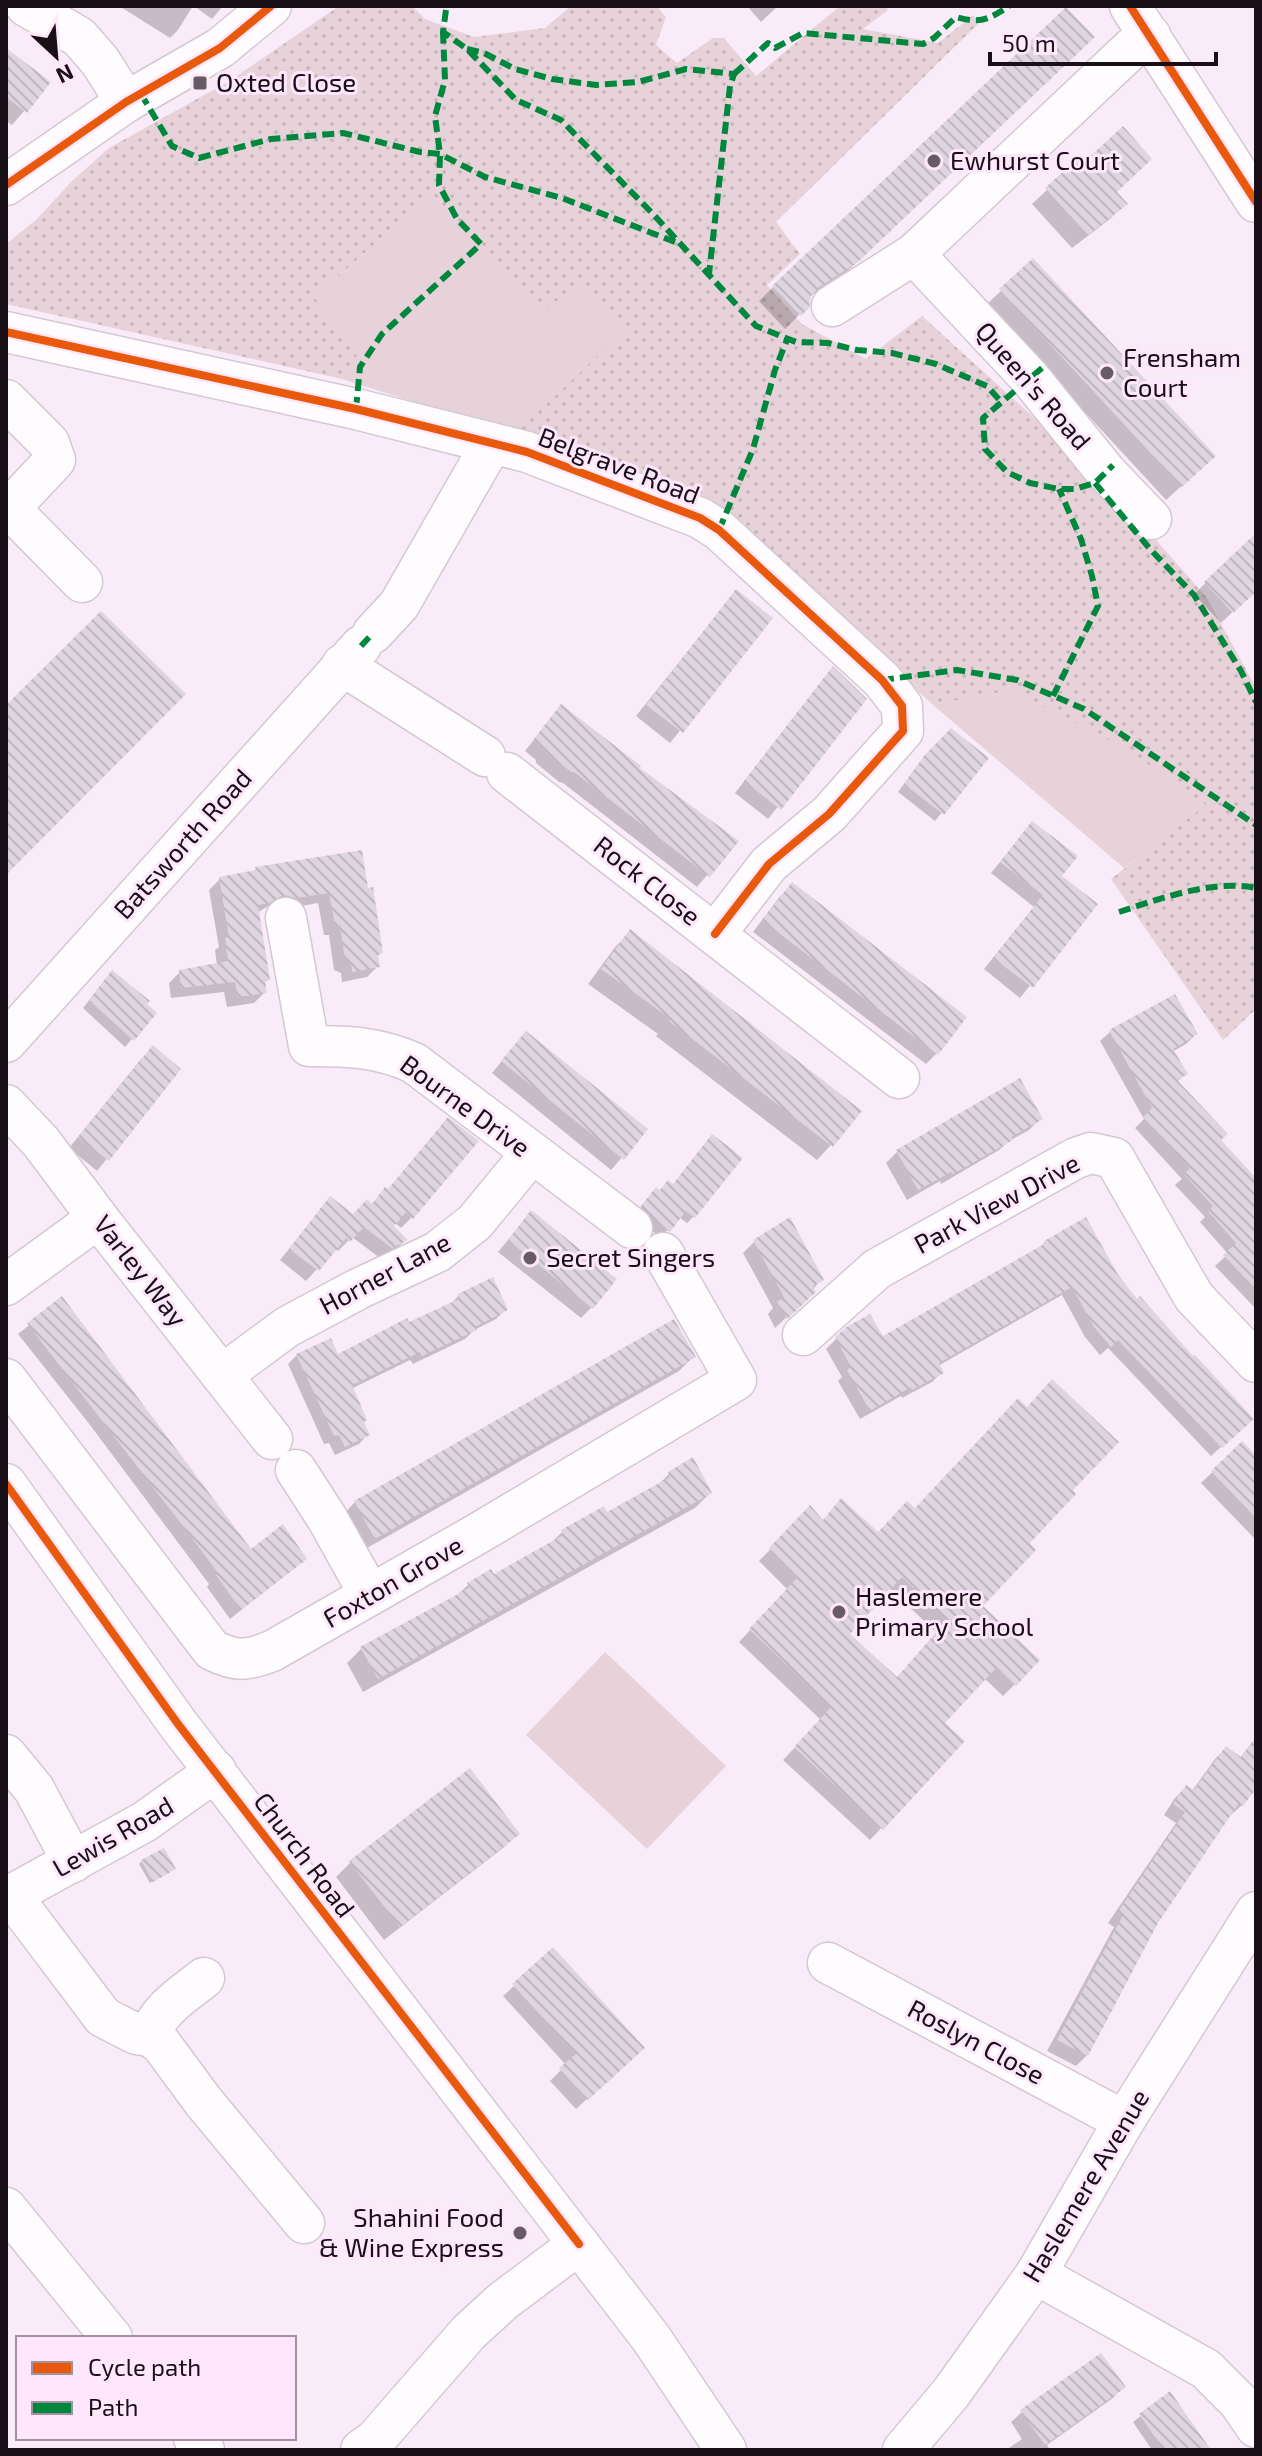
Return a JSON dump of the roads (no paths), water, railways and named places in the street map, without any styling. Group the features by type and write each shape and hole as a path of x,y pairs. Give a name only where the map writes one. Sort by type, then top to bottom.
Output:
{"street":[{"path":"26,6 79,37 100,61 126,102"},
{"path":"15,165 220,48 271,6"},
{"path":"1140,20 1256,202"},
{"path":"832,306 914,254 1132,48 1140,20"},
{"name":"Queen's Road","path":"914,254 1030,378 1106,472 1151,519"},
{"name":"Belgrave Road","path":"6,332 356,409 527,452 700,518 719,530 882,680 902,706 903,731 829,814 769,864 715,934"},
{"path":"6,400 49,443 55,460 8,510 82,582"},
{"name":"Batsworth Road","path":"6,1042 399,605 492,443"},
{"name":"Rock Close","path":"359,648 496,764 899,1078"},
{"name":"Bourne Drive","path":"286,918 309,1046 345,1046 389,1053 414,1063 632,1228"},
{"name":"Varley Way","path":"6,1105 41,1142 272,1439"},
{"name":"Park View Drive","path":"803,1335 877,1269 1076,1158 1091,1153 1114,1158 1194,1297 1256,1362"},
{"name":"Horner Lane","path":"222,1375 287,1327 437,1252 475,1222 531,1154"},
{"path":"6,1285 98,1218"},
{"name":"Foxton Grove","path":"6,1379 212,1650 232,1659 249,1659 272,1651 370,1595 736,1380 663,1253"},
{"path":"296,1470 370,1595"},
{"name":"Church Road","path":"6,1484 166,1708 672,2366 726,2450"},
{"path":"6,1755 34,1789 73,1862"},
{"name":"Lewis Road","path":"9,1896 144,1822 216,1771"},
{"path":"9,1896 103,2017 136,2034 150,2036 161,2044 203,2101 304,2223"},
{"name":"Haslemere Avenue","path":"903,2450 951,2393 1036,2274 1124,2121 1256,1912"},
{"name":"Roslyn Close","path":"828,1963 1124,2121"},
{"path":"150,2036 152,2027 163,2012 204,1978"},
{"path":"6,2208 110,2336"},
{"path":"361,2450 375,2440 469,2332 503,2301 579,2244"},
{"path":"1036,2274 1206,2369 1239,2402 1256,2427"}],"place":[{"name":"Oxted Close","path":"200,83"},
{"name":"Ewhurst Court","path":"934,161"},
{"name":"Frensham Court","path":"1107,373"},
{"name":"Secret Singers","path":"530,1258"},
{"name":"Haslemere Primary School","path":"839,1612"},
{"name":"Shahini Food & Wine Express","path":"520,2233"}]}
